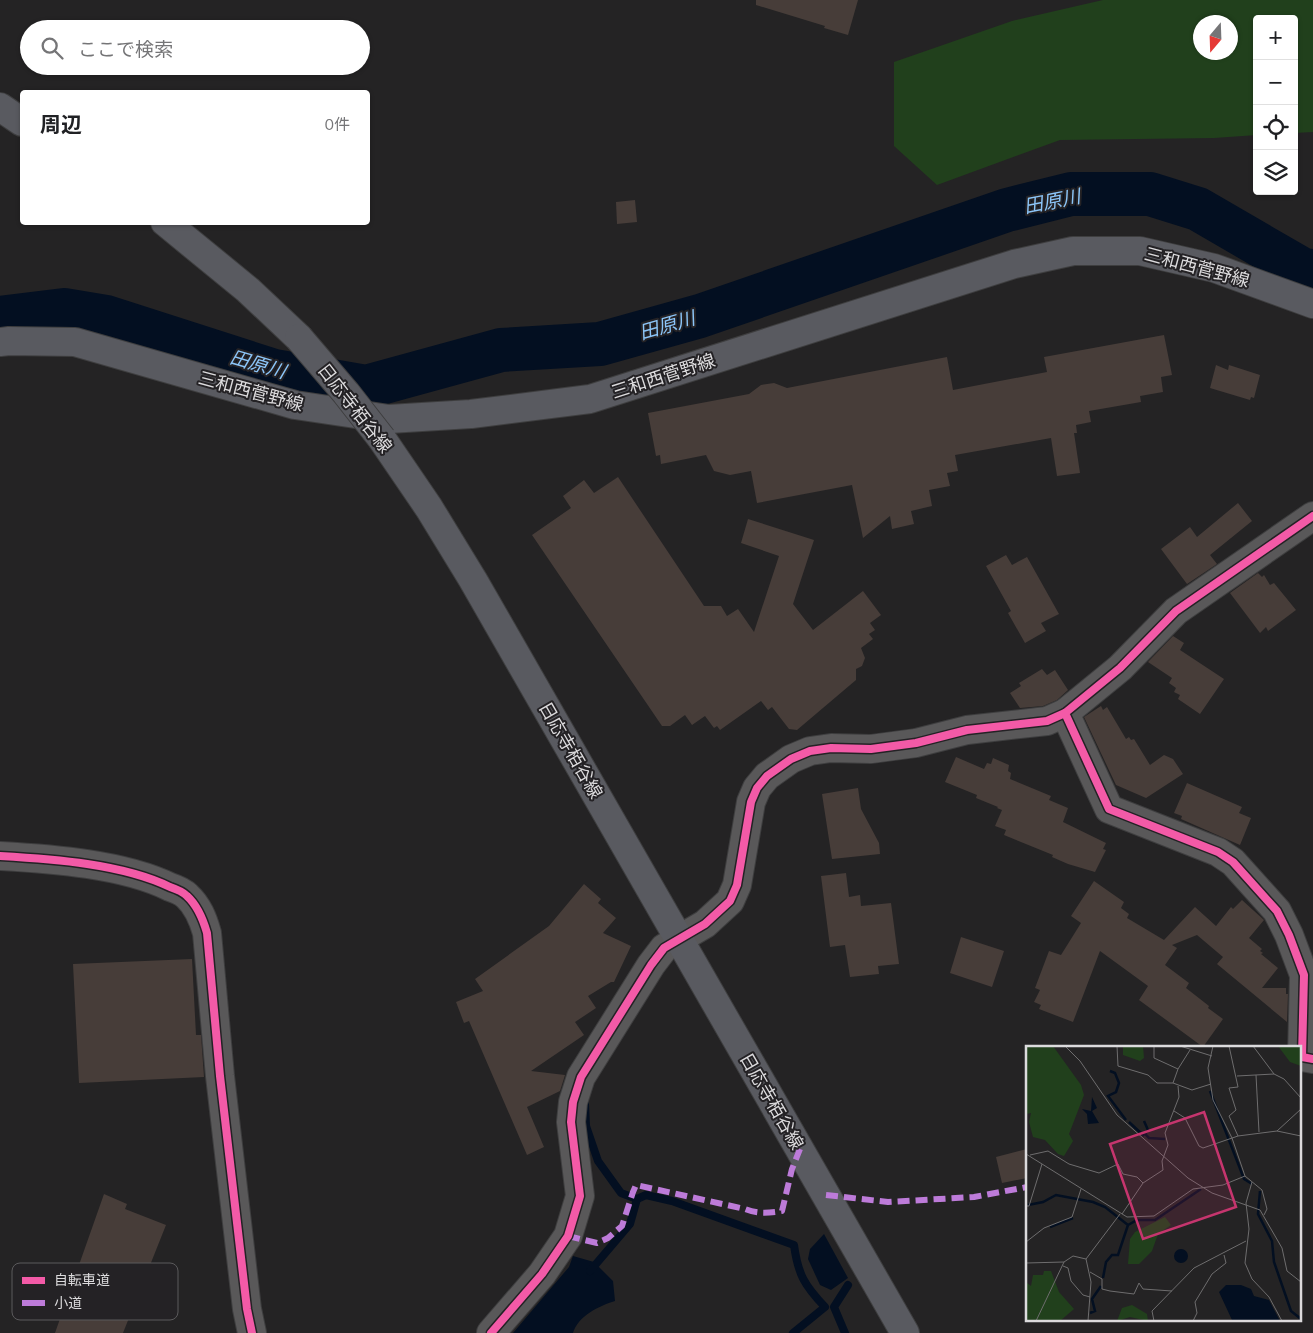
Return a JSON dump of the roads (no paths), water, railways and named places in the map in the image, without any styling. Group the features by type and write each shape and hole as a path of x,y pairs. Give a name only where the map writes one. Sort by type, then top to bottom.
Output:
{"main road":[{"path":"0,107 20,121"},
{"name":"日応寺栢谷線","path":"169,225 248,290 299,338 382,439 429,508 473,580 905,1333"},
{"name":"三和西菅野線","path":"0,342 75,342 295,405 389,419 471,414 590,399 1014,264 1073,251 1140,251 1214,268 1313,304"}],"street":[{"path":"491,1333 542,1274 568,1236 580,1196 571,1122 573,1102 581,1077 651,964 664,948 705,924 730,901 737,885 751,802 757,788 767,776 791,758 810,751 831,748 871,749 916,743 968,730 1047,721 1065,713 1120,668 1176,611 1313,516"},
{"path":"1065,713 1109,809 1218,852 1233,862 1277,911 1290,935 1304,975 1302,1057 1313,1058"},
{"path":"0,856 112,868 160,882 187,895 201,914 207,933 247,1309 252,1333"}],"water":[{"path":"824,1234 848,1278 831,1290 820,1285 808,1259 810,1249"},
{"path":"573,1256 594,1262 613,1281 615,1301 590,1312 579,1322 573,1333 513,1333 569,1267"}],"waterway":[{"name":"田原川","path":"0,318 64,310 106,317 274,371 366,387 501,350 600,344 700,316 1007,210 1071,194 1150,194 1198,209 1303,270 1313,271"},
{"path":"585,1104 586,1126 598,1161 621,1193 637,1199 646,1195 672,1201 794,1245 800,1272 807,1286 825,1307 793,1333"},
{"path":"590,1271 630,1224 637,1199"},
{"path":"845,1333 834,1307 848,1285"}]}
